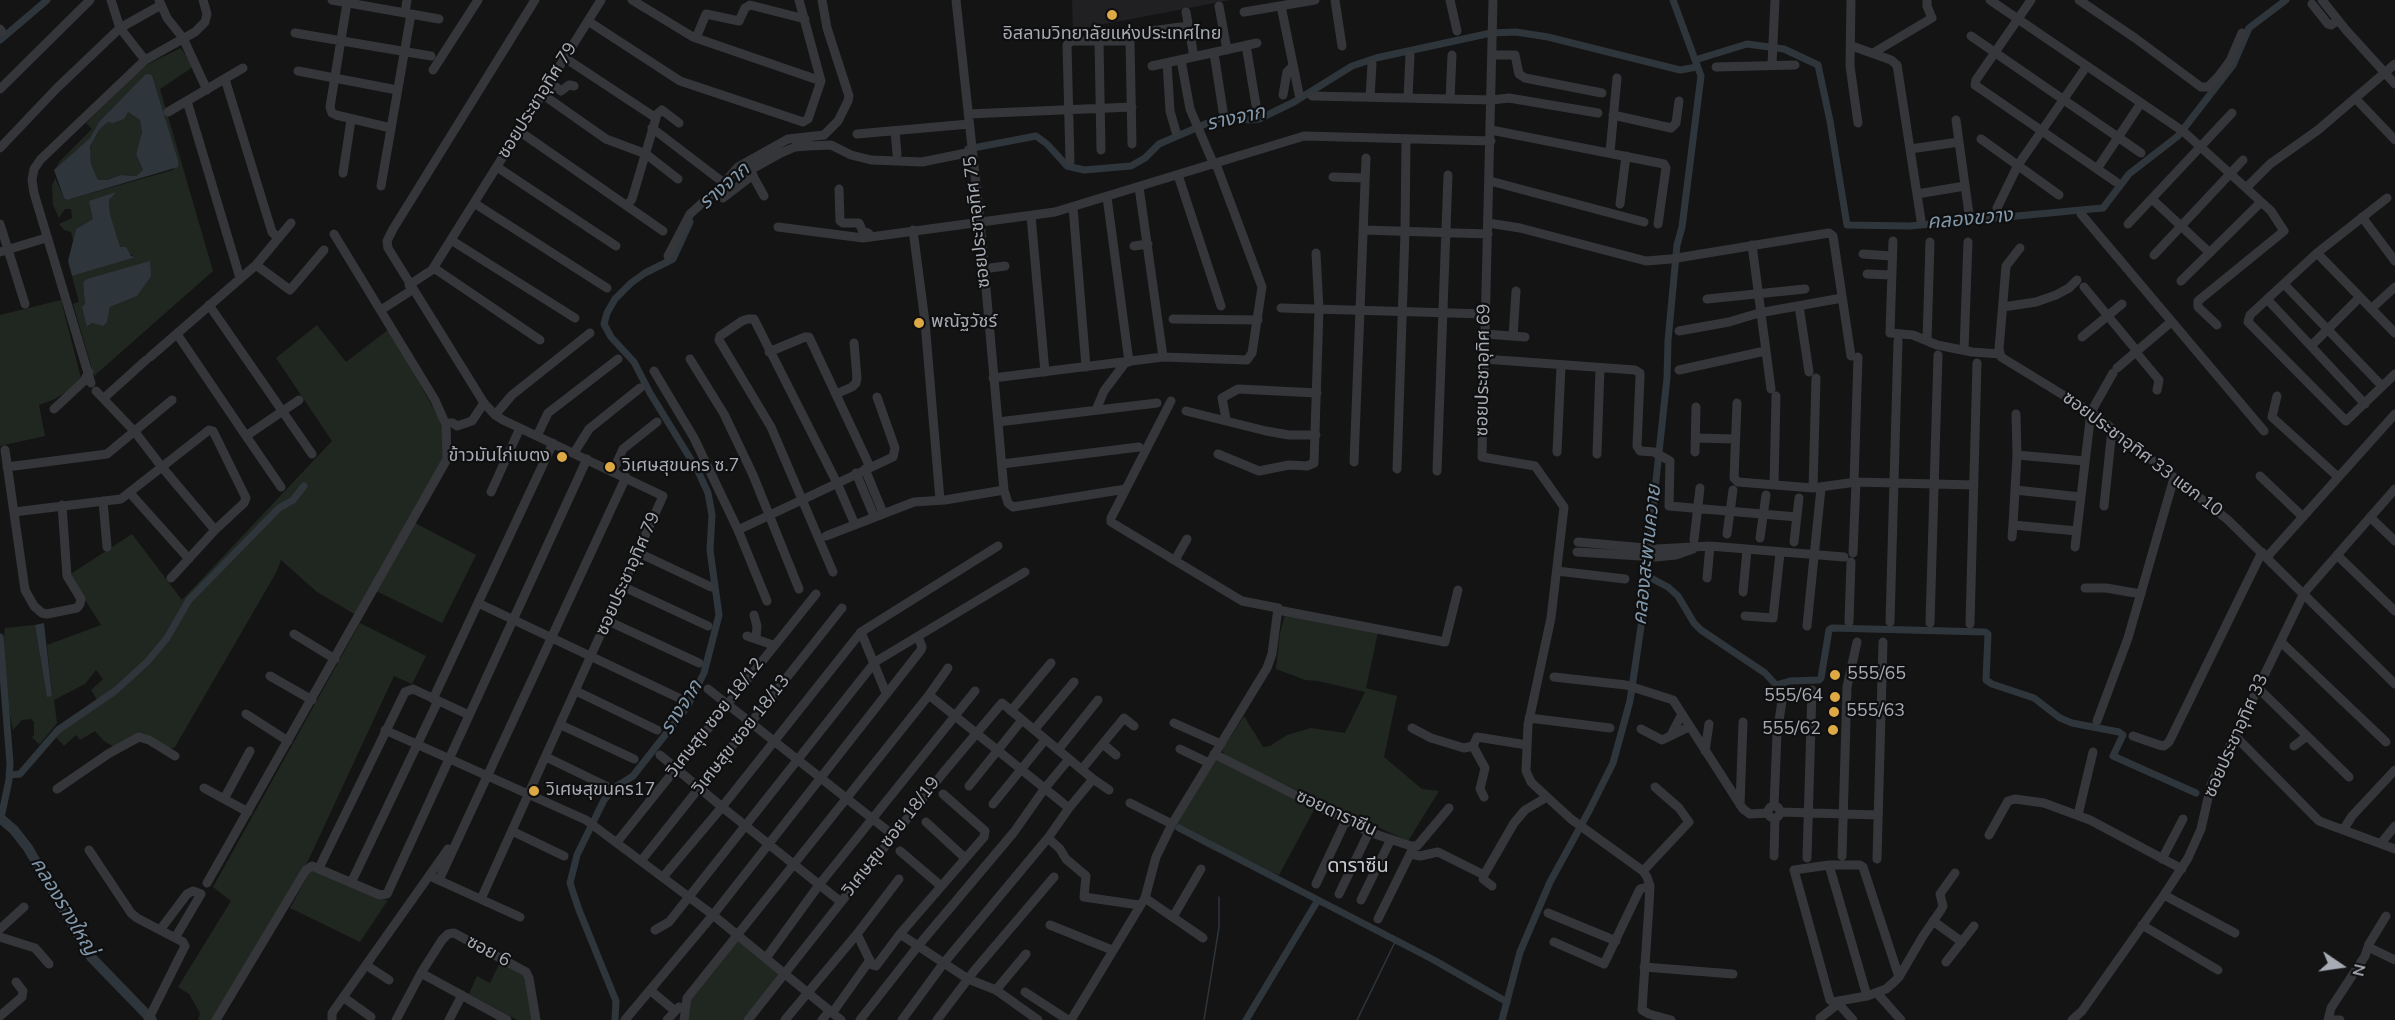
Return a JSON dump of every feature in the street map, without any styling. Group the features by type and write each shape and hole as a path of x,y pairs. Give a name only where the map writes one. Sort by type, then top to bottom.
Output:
{"street":[{"path":"0,89 90,0"},
{"path":"111,0 120,28 145,60"},
{"path":"203,0 207,14 205,22 145,60 41,159 34,169 32,180 46,238 96,387 215,530"},
{"path":"332,0 369,3 408,14 439,19"},
{"path":"381,186 404,51 408,0"},
{"path":"433,70 478,0"},
{"name":"ซอยประชาอุทิศ 79","path":"481,899 624,587 663,496 495,415 484,404 388,248 387,241 535,0"},
{"name":"ซอยประชาอุทิศ 79","path":"411,287 434,268 602,0"},
{"path":"632,0 696,38 821,81"},
{"path":"588,21 680,81 803,122 808,119 821,81 799,0"},
{"path":"808,142 831,131 849,99 827,28 822,0"},
{"name":"ซอยประชาอุทิศ 75","path":"956,0 980,221 1004,489"},
{"path":"1244,12 1315,0"},
{"path":"1335,0 1342,46"},
{"path":"1450,0 1457,31"},
{"name":"ซอยประชาอุทิศ 69","path":"1493,0 1482,457 1527,464 1539,470 1563,507 1557,571 1546,642 1546,676 1529,718 1526,771 1529,778 1571,819 1643,871"},
{"path":"1772,64 1775,0"},
{"path":"1851,0 1850,66 1858,123"},
{"path":"1990,0 2182,130 2261,202 2283,226 2284,232 2198,302 2199,308 2217,325"},
{"path":"2031,0 1976,80 1976,85 2116,182"},
{"path":"2079,0 2136,38 2201,87 2208,87 2218,77 2230,61 2242,33"},
{"path":"2322,0 2383,73 2395,84"},
{"path":"0,148 57,88 120,28 160,3 167,18 183,38 207,90"},
{"path":"347,3 333,78 330,107 332,113 351,120 391,128"},
{"path":"1873,53 1935,16 1927,3"},
{"path":"2312,4 2328,24 2331,25 2338,20"},
{"path":"696,38 706,14 739,21 745,8 750,5 805,19"},
{"path":"1219,6 1227,50"},
{"path":"1281,6 1299,94"},
{"path":"1186,12 1194,57"},
{"path":"1151,31 1188,26"},
{"path":"295,33 431,56"},
{"path":"1971,36 2141,153"},
{"path":"1099,41 1101,150"},
{"path":"1070,161 1068,42 1127,41 1131,44 1132,144"},
{"path":"1152,66 1257,43"},
{"path":"1246,45 1257,111"},
{"path":"1852,46 1892,60 1897,65 1922,220"},
{"path":"1214,53 1223,111"},
{"path":"1408,98 1410,55"},
{"path":"1450,99 1452,55"},
{"path":"1493,55 1515,56 1519,74 1525,78 1602,93"},
{"path":"565,58 655,117"},
{"path":"993,378 1162,357 1247,360 1252,353 1262,287 1215,165 1193,115 1181,60"},
{"path":"1167,63 1170,111 1176,132"},
{"path":"1370,96 1372,64"},
{"path":"2246,188 2284,152 2356,99 2395,64"},
{"path":"1716,67 1795,65"},
{"path":"1283,95 1287,72 1293,66"},
{"path":"1997,208 2018,165 2086,67"},
{"path":"168,112 243,68"},
{"path":"298,71 397,90"},
{"path":"1610,152 1617,78"},
{"path":"225,79 272,232 278,238"},
{"path":"550,82 561,91 569,85 574,87"},
{"path":"542,94 603,143 646,154 678,178"},
{"path":"1312,96 1520,99 1598,113"},
{"path":"2356,99 2394,138"},
{"path":"187,101 240,278"},
{"path":"1614,115 1671,128 1676,123 1679,101"},
{"path":"2097,169 2141,103"},
{"path":"968,114 1132,107"},
{"path":"627,206 632,200 655,117 662,110 679,123"},
{"path":"2128,224 2153,200 2232,113"},
{"path":"934,116 935,127"},
{"path":"343,173 351,120"},
{"path":"1956,120 1969,214"},
{"path":"856,135 969,124"},
{"path":"652,128 724,183"},
{"path":"1491,130 1610,152 1665,165 1658,224"},
{"path":"519,131 663,231"},
{"path":"895,131 897,154"},
{"path":"778,227 862,238 1031,216 1107,198 1304,136 1491,141"},
{"path":"668,256 690,214 724,183 777,150 788,139 831,146 854,156 922,162 971,148"},
{"path":"1397,469 1406,139"},
{"path":"1981,139 2059,195"},
{"path":"1910,149 1959,142"},
{"path":"1620,204 1626,156"},
{"path":"1354,462 1366,158"},
{"path":"2154,255 2243,160"},
{"path":"497,167 616,246"},
{"path":"748,168 764,196"},
{"path":"723,198 748,168"},
{"path":"1178,175 1221,306"},
{"path":"1437,471 1448,175"},
{"path":"1332,177 1365,178"},
{"path":"1490,181 1644,222"},
{"path":"1917,194 1965,186"},
{"path":"1139,188 1162,357"},
{"path":"839,189 841,222 859,224 863,231 868,232 871,236"},
{"path":"1096,410 1104,391 1127,362 1107,198"},
{"path":"2388,198 2317,253 2250,315 2248,322 2344,420 2349,420 2395,374"},
{"path":"2153,200 2210,253"},
{"path":"2181,281 2261,202"},
{"path":"474,203 607,288"},
{"path":"1073,207 1086,367"},
{"path":"2081,214 2264,431"},
{"path":"1031,216 1045,372"},
{"path":"2362,217 2395,261"},
{"path":"96,387 148,359 256,265 291,223"},
{"path":"1488,223 1520,228 1641,260 1676,258 1831,234 1854,357 1856,482 1849,558 1849,622"},
{"path":"0,224 4,251 24,304"},
{"path":"913,230 925,322 940,500"},
{"path":"1363,230 1488,234"},
{"path":"207,883 447,459 447,427 435,400 334,234"},
{"path":"4,251 46,238"},
{"path":"451,240 575,318"},
{"path":"1893,241 1890,333 1913,335 1927,341 1964,350 2000,354 2006,266 2020,248"},
{"path":"1927,341 1930,242"},
{"path":"1964,350 1968,242"},
{"path":"1134,246 1148,244"},
{"path":"1752,245 1759,313 1773,392 1774,485"},
{"path":"256,265 290,290 324,249"},
{"path":"1218,454 1259,471 1289,465 1313,465 1316,435 1319,309 1316,253"},
{"path":"2317,253 2371,309 2391,322 2395,333"},
{"path":"1863,255 1892,256"},
{"path":"983,269 1005,266"},
{"path":"434,268 540,340"},
{"path":"1868,274 1892,275"},
{"path":"2003,307 2036,302 2080,283 2159,380 2157,390"},
{"path":"2284,284 2382,386"},
{"path":"381,310 411,287"},
{"path":"2371,309 2395,287"},
{"path":"1707,300 1805,289"},
{"path":"1513,336 1516,291"},
{"path":"2311,346 2360,297"},
{"path":"1679,331 1842,298"},
{"path":"2267,300 2365,404"},
{"path":"2082,338 2122,304"},
{"path":"209,305 312,454"},
{"path":"1799,306 1813,375 1817,488 1807,626"},
{"path":"1281,308 1485,314"},
{"path":"1173,319 1258,320"},
{"path":"833,572 771,427 719,337 742,321 754,320 837,483 853,520"},
{"path":"2075,547 2091,412 2115,370 2171,322"},
{"path":"495,415 512,395 590,333"},
{"path":"177,334 281,487"},
{"path":"1485,334 1525,337"},
{"path":"769,351 809,337 868,468 878,515"},
{"path":"1890,621 1898,342"},
{"path":"836,394 852,387 856,382 854,343"},
{"path":"1679,370 1765,351"},
{"name":"ซอยประชาอุทิศ 33 แยก 10","path":"2000,354 2004,359 2091,412 2228,520 2395,684"},
{"path":"1930,623 1938,355"},
{"path":"537,436 548,413 618,359"},
{"path":"690,359 724,414 770,516 799,589"},
{"path":"1484,360 1635,370 1640,373 1637,446 1640,451 1667,458 1671,464 1668,506 1797,517"},
{"path":"1970,624 1977,363"},
{"path":"1557,452 1561,366"},
{"path":"1597,454 1600,368"},
{"path":"654,371 694,438 738,530 767,601"},
{"path":"54,409 84,381 96,387"},
{"path":"574,453 589,429 640,388"},
{"path":"1226,419 1222,399 1238,389 1317,393"},
{"path":"2277,396 2272,417 2338,477"},
{"path":"738,530 893,457 895,453 877,397"},
{"path":"7,466 101,456 135,432 172,400"},
{"path":"246,436 299,400"},
{"path":"1171,401 1111,522 1242,601 1274,606 1278,610 1445,642 1458,591"},
{"path":"998,422 1157,403"},
{"path":"1737,403 1735,481 1817,488 1856,482 1974,485"},
{"path":"447,427 453,423 457,426 472,421 484,404"},
{"path":"1695,452 1696,407"},
{"path":"1186,411 1289,435 1316,435"},
{"path":"2012,537 2017,455 2016,414"},
{"path":"2133,736 2159,746 2164,746 2169,742 2265,554 2303,517 2395,414"},
{"path":"613,471 623,449 657,422"},
{"path":"491,492 520,428"},
{"path":"2104,506 2112,429"},
{"path":"14,512 121,499 205,431 213,431 246,498 244,503 215,530 171,578"},
{"path":"1696,438 1735,439"},
{"path":"351,883 417,745 478,603 553,443"},
{"path":"1002,464 1140,447"},
{"path":"5,450 26,596 42,613 47,614 77,608 81,599 67,576 62,505"},
{"path":"2017,455 2085,461"},
{"path":"216,1020 306,870 312,866 319,868 380,895 387,894 587,459"},
{"path":"856,473 878,515"},
{"path":"2260,476 2303,517"},
{"path":"332,1020 332,1012 434,878 462,830 626,477"},
{"path":"2097,721 2128,638 2174,477"},
{"path":"1696,543 1700,488"},
{"path":"826,536 914,502 1004,489 1008,503 1013,507 1126,489"},
{"name":"ซอยประชาอุทิศ 33","path":"2072,1020 2082,1011 2182,869 2201,829 2211,784 2304,593 2395,489"},
{"path":"1727,534 1733,490"},
{"path":"2015,490 2081,496"},
{"path":"130,493 189,559"},
{"path":"1760,537 1766,495"},
{"path":"1794,542 1799,498"},
{"path":"103,501 107,547"},
{"path":"2370,517 2395,541"},
{"path":"2013,525 2077,531"},
{"path":"1174,560 1187,539"},
{"path":"1560,545 1626,551 1656,557 1683,550 1696,543 1747,550 1849,558"},
{"path":"663,878 774,743 861,632 998,546"},
{"path":"1707,578 1710,546"},
{"path":"1743,592 1747,550"},
{"path":"1745,616 1773,618 1780,552"},
{"path":"639,553 711,587"},
{"path":"2337,555 2395,611"},
{"path":"1557,571 1625,579"},
{"path":"655,930 669,922 875,662 1024,572"},
{"path":"624,587 708,626"},
{"path":"2085,588 2106,588 2141,594"},
{"name":"วิเศษสุข ซอย 18/12","path":"617,842 816,594"},
{"path":"478,603 681,699"},
{"name":"วิเศษสุข ซอย 18/13","path":"641,861 842,608"},
{"path":"1025,992 1070,1020 1142,902 1156,857 1172,824 1270,661 1278,610"},
{"path":"754,615 757,626 751,636 773,645"},
{"path":"608,621 699,663"},
{"path":"861,632 886,693"},
{"path":"294,634 335,659"},
{"path":"624,1020 712,915 921,650 918,637"},
{"path":"1842,856 1847,687 1857,642"},
{"path":"1877,859 1883,642"},
{"path":"2281,642 2386,742"},
{"path":"1051,663 1011,711 1109,790"},
{"path":"667,1020 929,695 948,668"},
{"path":"270,676 312,700"},
{"path":"1546,676 1626,685 1673,700 1740,805 1750,814 1774,812 1878,815"},
{"path":"1034,730 1074,682"},
{"path":"2258,688 2349,777"},
{"path":"319,868 405,692 413,689 469,715"},
{"path":"708,689 893,835"},
{"path":"1807,858 1812,690"},
{"path":"576,691 657,730"},
{"path":"766,958 819,885 975,691"},
{"path":"929,695 1069,808"},
{"path":"1058,750 1098,700"},
{"path":"1774,856 1777,734 1782,701"},
{"name":"วิเศษสุข ซอย 18/19","path":"748,1020 976,733 1002,703 1011,711"},
{"path":"246,714 288,741"},
{"path":"1671,735 1682,714"},
{"path":"1082,770 1124,718 1134,726"},
{"path":"1529,718 1610,728"},
{"path":"969,786 1022,720"},
{"path":"1740,805 1743,722"},
{"path":"1174,723 1221,744"},
{"path":"1705,751 1709,724"},
{"path":"561,725 634,759"},
{"path":"1412,728 1445,743 1464,748 1473,746"},
{"path":"1641,729 1662,740 1689,728"},
{"path":"385,730 586,820 712,915 841,1020"},
{"path":"2235,736 2308,813 2319,821 2382,842 2395,849"},
{"path":"2294,746 2307,736"},
{"path":"57,789 108,754 140,737 175,756"},
{"path":"1473,746 1477,738 1527,744"},
{"path":"993,804 1045,740"},
{"path":"1103,744 1116,755"},
{"path":"1473,746 1485,768 1480,789 1484,797"},
{"name":"ซอยดาราซีน","path":"1180,749 1211,758 1369,832 1391,839 1420,856 1438,852 1484,875"},
{"path":"224,799 250,751"},
{"path":"2078,815 2093,752"},
{"path":"660,755 841,902"},
{"path":"546,757 606,786"},
{"path":"860,1020 918,946 1014,832 1069,759"},
{"path":"2343,830 2352,816 2395,770"},
{"path":"902,1020 943,964 1048,838 1093,779"},
{"path":"1655,787 1679,807 1689,822 1643,871 1650,885 1642,1010 1671,1020"},
{"path":"204,788 248,812"},
{"path":"857,934 872,965 876,966 900,934 984,837 985,831 943,794"},
{"path":"1492,886 1483,879 1484,875 1519,815 1547,797"},
{"path":"1989,836 2005,803 2010,799 2054,806 2078,815 2182,869"},
{"path":"1130,803 1172,824"},
{"path":"1378,919 1412,850 1449,808"},
{"path":"2162,859 2183,819"},
{"path":"1316,884 1346,820"},
{"path":"926,822 965,858"},
{"path":"2382,842 2395,826"},
{"path":"512,831 564,856"},
{"path":"1339,894 1369,832"},
{"path":"1048,838 1060,849 1066,859 1086,876 1082,894 1084,897 1142,902 1173,917 1203,938"},
{"path":"1361,900 1391,839"},
{"path":"89,850 131,913 183,942 183,951 150,1017"},
{"path":"900,851 941,886"},
{"path":"1853,1020 1838,1003 1830,1000 1794,872 1796,868 1829,864 1860,865 1866,871 1899,977"},
{"path":"1829,864 1872,994 1901,1020"},
{"path":"1173,917 1201,869"},
{"path":"1820,1018 1838,1003 1872,994 1890,986 1899,977 1943,906 1940,894 1955,873"},
{"path":"434,878 520,917"},
{"path":"937,1020 1054,878"},
{"path":"785,1020 857,934 899,879"},
{"path":"1554,942 1604,964 1640,889 1650,885"},
{"path":"160,930 188,894 193,891 201,894 175,938"},
{"path":"2164,895 2235,933"},
{"path":"0,929 24,907"},
{"path":"1548,913 1616,941"},
{"path":"2340,1020 2329,1020 2331,1008 2365,956 2386,916"},
{"path":"1933,921 1962,942"},
{"path":"1050,925 1112,950"},
{"path":"2142,925 2218,970"},
{"path":"1946,962 1974,926"},
{"name":"ซอย 6","path":"421,973 442,940 448,934 454,933 525,972 529,978 536,1020"},
{"path":"900,934 968,980 996,990 1038,1020"},
{"path":"0,937 35,948 49,964"},
{"path":"2368,947 2395,960"},
{"path":"996,990 1026,954"},
{"path":"822,1020 870,960"},
{"path":"366,965 389,980"},
{"path":"1644,967 1733,974"},
{"path":"396,1020 421,973 504,1019"},
{"path":"0,1016 22,997 23,991 16,982"},
{"path":"650,990 675,1011"},
{"path":"449,1020 462,995"},
{"path":"343,997 371,1017"},
{"path":"684,1020 687,998"}],"shaded area":[{"name":"อิสลามวิทยาลัยแห่งประเทศไทย","path":"1072,0 1231,0 1073,30"},
{"path":"181,48 193,67 160,89 213,271 94,376 73,304 79,302 72,276 135,257 120,248 110,214 109,200 115,192 93,219 76,229 73,241 71,232 64,230 59,224 72,218 71,209 65,209 59,218 53,205 52,186 55,178 67,200 173,170 178,160 152,75 99,122 90,138 54,170 92,129 86,123 144,66","holes":["83,283 137,296 110,307 107,321 92,323 88,327 82,307 85,304"]},
{"path":"146,74 152,75 178,160 178,167 67,200 64,198 54,170 90,138 99,122","holes":["128,112 140,120 142,132 136,154 143,170 136,176 121,175 107,180 98,180 91,164 90,147 99,130 108,122 113,123 124,119"]},
{"path":"128,112 140,120 142,132 136,154 143,170 136,176 121,175 107,180 98,180 91,164 90,148 99,130 108,122"},
{"path":"116,192 109,200 110,214 120,247 126,247 131,256 136,257 72,276 68,261 76,229 93,219 89,201"},
{"path":"150,261 151,276 137,296 110,307 107,322 103,326 92,323 87,327 82,307 85,304 83,283 87,279"},
{"path":"61,300 82,382 55,399 39,405 45,436 0,446 0,315"},
{"path":"317,325 346,362 389,329 439,418 442,429 443,459 356,615 317,592 281,560 277,571 175,747 170,749 150,739 114,747 104,741 95,731 80,740 76,735 64,746 53,734 64,723 98,701 91,690 103,679 96,670 85,684 54,700 57,723 41,743 39,744 32,737 34,722 31,719 22,720 13,730 4,685 5,628 35,625 47,696 52,696 47,645 101,625 69,575 132,534 182,600 332,441 276,358"},
{"path":"415,523 476,555 442,623 376,591"},
{"path":"1285,614 1378,632 1366,688 1397,696 1384,757 1422,789 1439,791 1408,841 1225,757 1222,750 1244,716 1263,747 1270,746 1287,735 1311,728 1345,733 1365,692 1305,680 1276,669 1280,633"},
{"path":"44,623 52,696 47,697 35,625"},
{"path":"360,623 426,656 412,684 394,676 308,861 212,1020 198,1020 200,1013 189,994 178,987 231,901 213,887"},
{"path":"1216,759 1315,808 1279,875 1213,850 1174,829"},
{"path":"315,869 379,899 388,900 360,942 290,908 310,872"},
{"path":"737,935 785,974 748,1020 684,1020 687,998"},
{"path":"500,962 527,978 534,1020 517,1020 469,994 477,976 490,983"}],"waterway":[{"path":"0,40 47,0"},
{"name":"คลองสะพานควาย","path":"1502,1020 1520,952 1550,882 1613,763 1630,701 1647,586 1677,245 1682,227 1701,76 1673,0"},
{"name":"คลองขวาง","path":"1695,60 1747,44 1784,49 1818,65 1830,121 1847,225 1909,226 2103,208 2129,174 2178,136 2233,65 2249,28 2286,0"},
{"name":"รางจาก","path":"968,149 1036,136 1047,144 1067,166 1084,170 1131,166 1145,158 1159,144 1217,119 1228,116 1249,120 1259,119 1294,102 1352,66 1376,58 1491,33 1516,32 1548,37 1680,70 1697,67"},
{"name":"รางจาก","path":"615,1020 616,1001 570,883 577,855 604,800 614,788 633,776 687,707 704,673 719,615 710,550 712,515 708,493 698,471 650,393 634,362 611,337 604,324 615,299 631,283 673,259 690,222"},
{"path":"9,775 20,774 58,730 115,691 147,662 167,638 189,600 279,508 293,500 304,486"},
{"path":"1647,576 1668,587 1678,596 1694,623 1701,630 1765,673 1776,685 1790,681 1821,678 1829,630 1832,628 1985,632 1988,634 1986,680 2034,698 2060,718 2072,723 2119,732 2123,735 2113,756 2196,793"},
{"path":"0,637 10,763 1,818"},
{"name":"คลองรางใหญ่","path":"0,818 14,830 28,848 91,957 152,1020"},
{"path":"1179,828 1434,960 1507,1002"},
{"path":"1204,1020 1219,927 1219,897"},
{"path":"1246,1020 1318,900"},
{"path":"1357,1020 1396,940"}],"place":[{"name":"อิสลามวิทยาลัยแห่งประเทศไทย","path":"1112,15"},
{"name":"พณัฐวัชร์","path":"919,323"},
{"name":"ข้าวมันไก่เบตง","path":"562,457"},
{"name":"วิเศษสุขนคร ซ.7","path":"610,467"},
{"name":"555/65","path":"1835,675"},
{"name":"555/64","path":"1835,697"},
{"name":"555/63","path":"1834,712"},
{"name":"555/62","path":"1833,730"},
{"name":"วิเศษสุขนคร17","path":"534,791"}],"district":[{"name":"ดาราซีน","path":"1358,867"}]}
